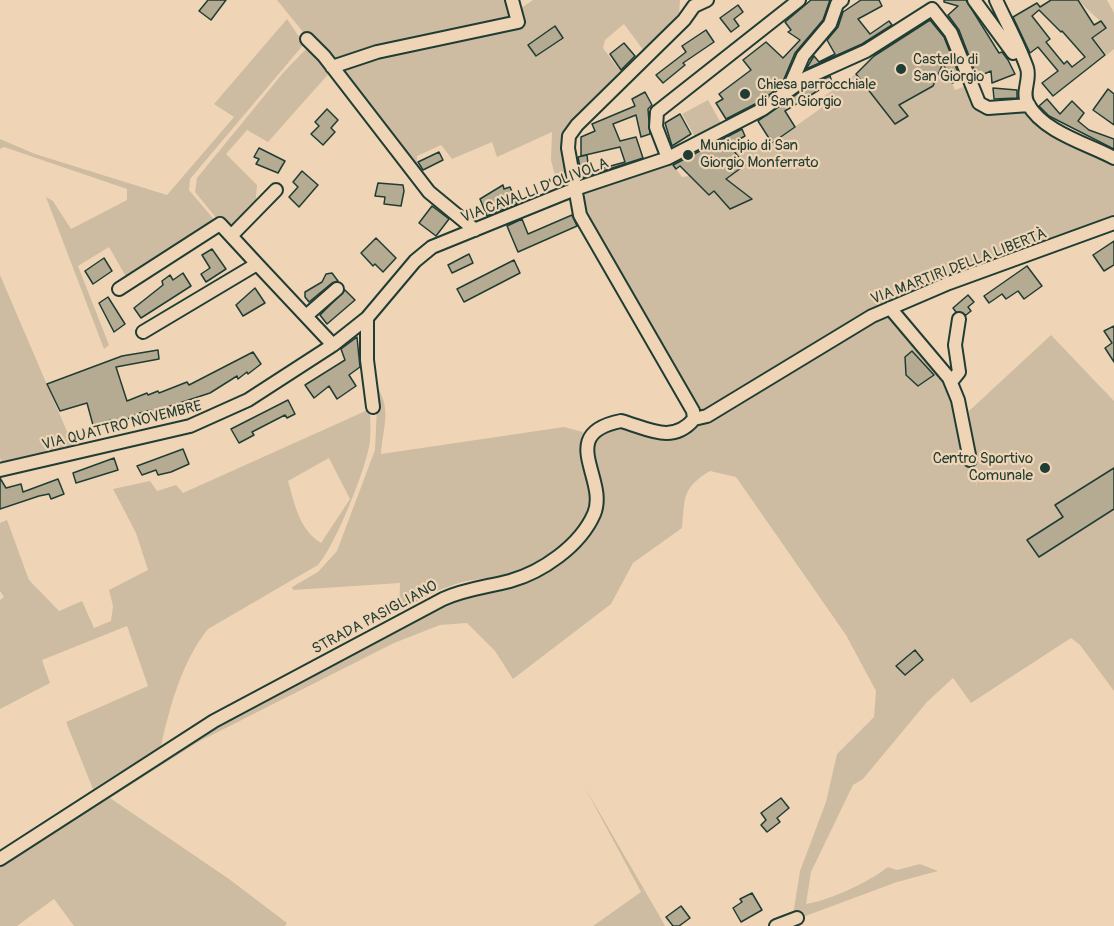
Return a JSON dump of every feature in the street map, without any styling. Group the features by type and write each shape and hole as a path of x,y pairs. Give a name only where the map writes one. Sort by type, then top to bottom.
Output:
{"street":[{"path":"332,67 377,52 518,22 512,0"},
{"path":"694,419 693,411 580,215 568,148 569,136 577,125 684,20 695,3 707,0"},
{"path":"668,158 656,127 657,112 799,0"},
{"path":"789,88 803,56 830,24 837,4 842,0"},
{"path":"974,0 1013,53 1020,71 1026,100 1037,116 1055,128 1114,158"},
{"path":"996,0 1028,71 1026,100"},
{"path":"789,88 866,51 932,9 951,33 979,103 988,108 1026,100"},
{"path":"307,39 332,67 429,192 475,230"},
{"name":"VIA CAVALLI D'OLIVOLA","path":"367,318 424,252 575,189 668,158 763,109 789,88"},
{"path":"231,236 276,189"},
{"name":"VIA MARTIRI DELLA LIBERTÀ","path":"694,419 706,416 872,316 949,283 1114,223"},
{"path":"119,289 220,224 333,345"},
{"path":"143,332 257,264"},
{"path":"306,316 337,289"},
{"path":"890,308 951,382 958,399 970,460"},
{"path":"367,318 367,360 373,407"},
{"name":"VIA QUATTRO NOVEMBRE","path":"0,470 158,434 213,418 248,400 333,345 367,318"},
{"path":"951,382 959,372 955,345 959,319"},
{"name":"STRADA PASIGLIANO","path":"0,859 214,721 443,599 462,591 510,581 548,563 579,536 595,512 596,487 586,459 591,437 598,430 609,423 621,421 656,434 668,434 687,426 694,419"},
{"path":"776,926 797,918"}],"shaded area":[{"path":"277,0 513,0 518,10 533,0 680,0 679,13 644,51 624,24 605,40 603,48 621,72 567,129 564,156 569,189 559,192 551,160 552,132 497,157 492,142 452,159 441,145 417,156 417,165 412,166"},
{"path":"1079,0 1107,0 1114,13 1114,49 1107,55 1093,38 1106,28"},
{"path":"287,19 304,44 190,179 189,190 217,223 134,276 125,275 109,247 78,266 109,345 104,349 46,197 53,201 71,229 127,200 127,189 4,147 0,149 0,139 35,154 167,195 234,117 214,104"},
{"path":"305,50 315,50 332,70 268,142 247,130 226,154 257,185 255,209 231,236 195,192 197,178 283,73"},
{"path":"943,63 955,90 968,85 983,109 1028,108 1114,162 1114,218 876,308 711,409 700,410 694,407 583,213 580,203 583,188 670,161 682,177 690,176 709,195 714,191 730,209 752,199 726,179 745,165 732,148 772,143 824,106 820,99 856,74 895,124 907,116 899,105 933,86"},
{"path":"708,100 722,125 695,137 682,114"},
{"path":"0,275 75,450 4,467 0,458"},
{"path":"891,314 949,378 977,487 969,411 1051,335 1114,401 1114,691 1080,645 1071,638 971,703 953,678 927,702 863,779 853,785 811,872 806,904 849,890 888,867 897,870 920,864 938,871 897,882 800,918 793,915 800,871 826,802 837,754 874,717 876,691 846,635 736,477 710,471 694,483 687,494 682,528 633,563 611,604 513,679 495,651 467,623 440,625 394,643 198,742 110,798 229,879 287,923 285,926 74,926 54,899 17,926 0,926 0,866 216,725 444,602 551,565 598,514 593,458 596,440 609,428 638,430 661,440 675,436 725,407 736,406 778,381 794,368"},
{"path":"374,383 380,392 385,409 381,454 564,427 583,432 580,459 592,497 588,515 569,538 528,567 502,576 453,585 432,593 399,611 400,583 293,590 292,587 318,572 337,551 375,450 377,406"},
{"path":"370,409 370,441 363,469 341,524 318,565 208,629 184,670 168,715 161,746 93,789 66,722 148,686 127,626 42,660 50,683 0,709 0,600 4,597 0,591 0,523 7,520 29,580 59,611 82,601 94,628 111,621 113,606 109,590 148,570 136,533 113,489 150,481 157,491 176,485 183,493","holes":["329,458 350,499 321,543 303,524 288,481"]},
{"path":"584,786 665,926 593,926 641,892"}],"building":[{"path":"208,0 226,0 211,20 199,11"},
{"path":"811,0 830,0 823,20 795,53 781,86 759,102 726,119 716,103 723,99 719,94 751,70 743,60 766,42 783,58 800,40 788,32 791,30 785,22"},
{"path":"861,0 879,0 882,6 858,19 870,34 889,21 892,25 862,44 806,69 814,56 819,62 835,54 827,40 838,27 843,12"},
{"path":"944,0 966,0 999,53 1002,52 1008,60 1015,74 992,83 991,71 977,77 959,30 948,15 958,6 944,2"},
{"path":"1051,0 1078,0 1094,25 1101,21 1106,28 1092,38 1105,55 1053,96 1042,83 1058,71 1038,47 1030,53 1013,17 1037,3 1040,7","holes":["1039,10 1085,57 1072,67 1067,61 1064,64 1046,42 1050,39 1032,16"]},
{"path":"738,5 743,12 734,19 739,26 731,32 720,18"},
{"name":"Castello di San Giorgio","path":"930,20 944,37 961,80 952,83 943,63 933,86 899,105 908,116 895,124 856,74 874,56"},
{"path":"555,26 563,38 536,56 528,45"},
{"path":"706,30 714,42 683,63 685,65 663,83 656,75 686,52 682,46"},
{"path":"624,43 635,56 621,70 610,54"},
{"path":"830,76 832,82 785,111 795,127 772,143 758,121 810,85"},
{"path":"993,88 1017,90 1017,98 994,99"},
{"path":"1108,89 1114,94 1114,125 1093,110"},
{"path":"645,92 652,105 648,109 650,134 641,137 636,115 613,124 620,141 636,137 643,158 582,178 578,157 587,155 589,172 625,162 620,147 581,156 581,137 595,131 592,124 635,106 632,99"},
{"path":"1047,99 1060,114 1072,101 1084,113 1078,121 1089,130 1114,139 1114,149 1049,116 1039,106"},
{"path":"327,109 338,120 331,128 335,132 323,145 311,134 319,126 315,122"},
{"path":"680,114 691,134 672,146 665,123"},
{"path":"742,129 745,136 729,145 745,165 726,179 752,199 730,209 714,191 709,195 680,166 676,169 673,165"},
{"path":"259,148 285,161 278,173 256,164 259,159 254,157"},
{"path":"439,152 443,160 423,170 418,162"},
{"path":"302,171 318,185 299,207 289,197 298,187 293,182"},
{"path":"378,183 403,185 401,206 384,204 385,197 375,196"},
{"path":"503,185 504,189 510,187 517,204 487,216 480,199"},
{"path":"432,206 449,219 436,236 419,223"},
{"path":"572,215 577,226 518,252 507,226 522,219 528,234"},
{"path":"376,238 396,258 383,272 375,264 373,266 361,253"},
{"path":"1114,241 1114,265 1104,271 1093,255"},
{"path":"212,249 226,269 206,282 201,274 210,268 202,255"},
{"path":"469,254 473,263 452,273 448,265"},
{"path":"104,258 112,271 93,284 85,271"},
{"path":"514,260 520,273 464,302 457,289"},
{"path":"1027,266 1042,286 1024,299 1018,291 1006,299 1002,294 989,303 984,296"},
{"path":"183,273 191,286 141,318 134,308 163,285 162,281 170,275 173,280"},
{"path":"332,273 338,281 332,283 309,302 305,297 305,292 322,282 326,274"},
{"path":"255,288 265,303 243,316 236,305"},
{"path":"345,290 355,300 327,324 320,315"},
{"path":"968,295 974,302 968,307 971,311 966,315 956,312 953,308"},
{"path":"108,297 125,324 114,332 99,303"},
{"path":"1114,326 1114,362 1105,348 1112,343 1104,331"},
{"path":"357,337 360,367 349,375 356,386 337,399 329,386 314,398 305,385 345,360 341,349"},
{"path":"158,350 159,359 116,367 127,401 147,393 148,395 158,391 159,393 187,382 189,385 253,352 261,364 248,374 247,372 238,379 237,376 210,393 152,412 151,410 140,413 115,425 111,420 93,425 87,403 60,411 47,384 122,356"},
{"path":"912,351 934,375 918,386 906,375 905,357"},
{"path":"288,400 295,414 287,418 285,415 252,432 254,435 239,443 231,429"},
{"path":"183,449 189,464 171,472 158,475 156,470 142,475 137,466"},
{"path":"114,458 118,470 76,483 73,473"},
{"path":"1114,468 1114,509 1039,557 1027,540 1063,517 1055,505"},
{"path":"0,478 6,488 21,484 23,492 58,479 64,494 51,499 49,494 39,496 0,509"},
{"path":"915,650 923,660 905,675 896,666"},
{"path":"781,798 789,808 777,818 780,822 767,832 761,825 766,820 761,813"},
{"path":"752,893 762,910 741,922 733,908 742,902 740,899"},
{"path":"681,906 690,918 679,926 673,926 666,917"}],"place":[{"name":"Castello di San Giorgio","path":"901,69"},
{"name":"Chiesa parrocchiale di San Giorgio","path":"745,94"},
{"name":"Municipio di San Giorgio Monferrato","path":"688,155"},
{"name":"Centro Sportivo Comunale","path":"1045,468"}]}
